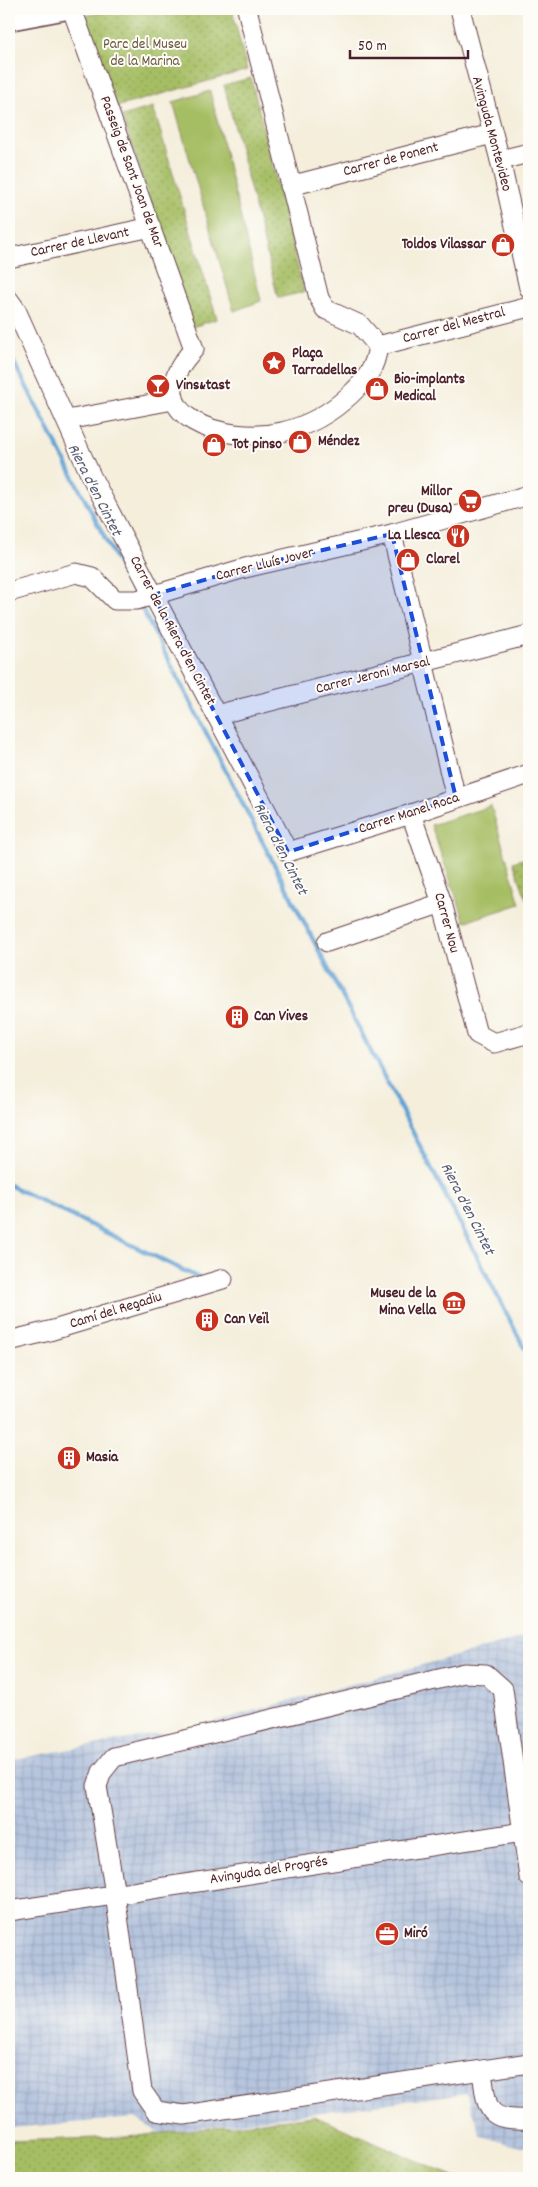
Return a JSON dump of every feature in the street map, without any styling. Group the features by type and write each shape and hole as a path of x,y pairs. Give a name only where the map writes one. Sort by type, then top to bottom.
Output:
{"street":[{"path":"9,19 62,9"},
{"name":"Passeig de Sant Joan de Mar","path":"72,9 152,227 194,349 181,362 173,382 173,400"},
{"path":"67,420 173,400 183,416 205,427 233,434 282,432 312,421 337,408 368,377 376,361 378,346 360,324 325,309 319,298 247,9"},
{"name":"Avinguda Montevideo","path":"460,9 500,160 529,288"},
{"name":"Carrer de Ponent","path":"290,186 492,134"},
{"path":"500,160 529,153"},
{"name":"Carrer de Llevant","path":"9,258 152,227"},
{"name":"Carrer de la Riera d'en Cintet","path":"9,300 16,310 91,476 288,852"},
{"name":"Carrer del Mestral","path":"378,346 529,307"},
{"name":"Carrer Lluís Jover","path":"9,592 76,573 92,577 115,600 137,600 245,568 392,534 529,495"},
{"path":"392,534 456,798"},
{"name":"Carrer Jeroni Marsal","path":"216,716 423,664 529,635"},
{"name":"Carrer Manel Roca","path":"288,852 411,814 529,774"},
{"name":"Carrer Nou","path":"411,814 442,903 477,1034 494,1043 529,1033"},
{"path":"327,942 442,903"},
{"name":"Camí del Regadiu","path":"9,1341 53,1330 223,1279"},
{"path":"529,1877 526,1832 503,1689 486,1674 464,1674 114,1757 102,1772 97,1786 115,1894 142,2091 156,2111 184,2115 529,2063"},
{"name":"Avinguda del Progrés","path":"9,1912 115,1894 526,1832"},
{"path":"482,2071 487,2104 495,2115 507,2120 529,2118"}],"highlighted area":[{"path":"392,534 456,798 288,852 153,595 245,568"}],"shaded area":[{"path":"529,1636 529,2146 520,2147 481,2136 467,2093 159,2133 135,2118 9,2128 9,1760 190,1728"}],"green space":[{"name":"Parc del Museu de la Marina","path":"117,9 232,9 247,70 116,107 85,16"},
{"path":"251,78 304,292 278,298 224,85"},
{"path":"210,91 261,301 234,311 173,102"},
{"path":"153,107 217,319 192,327 122,116"},
{"path":"491,806 520,904 465,922 431,825"},
{"path":"529,857 529,903 528,903 513,862"},
{"path":"314,2116 458,2178 9,2178 9,2141 128,2137"}],"waterway":[{"name":"Riera d'en Cintet","path":"9,353 134,594"},
{"name":"Riera d'en Cintet","path":"139,603 529,1357"},
{"path":"9,1185 203,1280"}],"place":[{"name":"Toldos Vilassar","path":"503,245"},
{"name":"Plaça Tarradellas","path":"274,363"},
{"name":"Vins&tast","path":"158,386"},
{"name":"Bio-implants Medical","path":"377,389"},
{"name":"Méndez","path":"300,442"},
{"name":"Tot pinso","path":"214,445"},
{"name":"Millor preu (Dusa)","path":"470,501"},
{"name":"La Llesca","path":"458,536"},
{"name":"Clarel","path":"408,560"},
{"name":"Can Vives","path":"237,1017"},
{"name":"Museu de la Mina Vella","path":"454,1303"},
{"name":"Can Veïl","path":"207,1320"},
{"name":"Masia","path":"69,1458"},
{"name":"Miró","path":"387,1934"}]}
